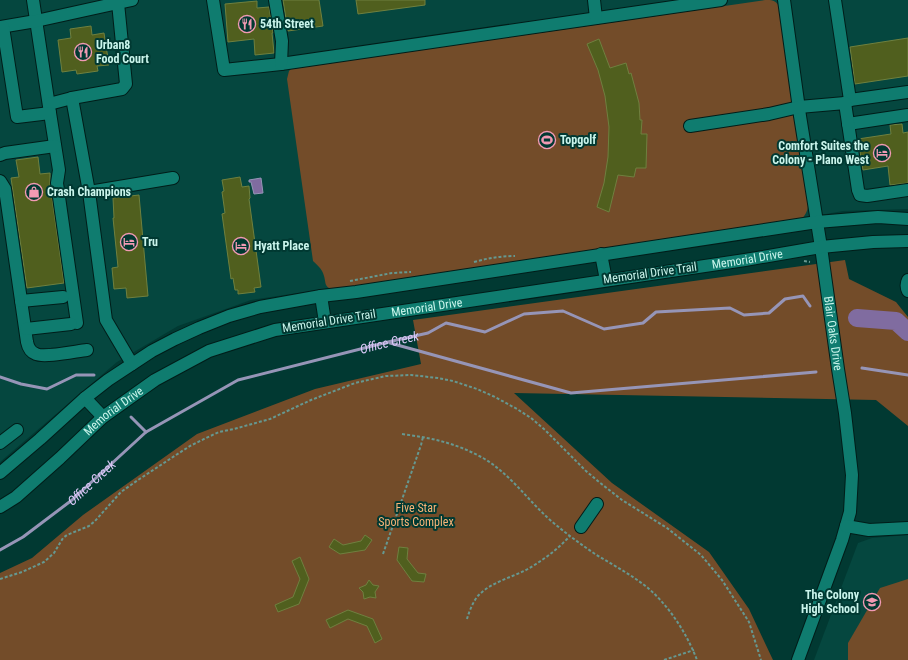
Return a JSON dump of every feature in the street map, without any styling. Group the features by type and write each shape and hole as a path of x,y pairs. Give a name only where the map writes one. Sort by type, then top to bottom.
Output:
{"street":[{"path":"26,329 74,323 57,183 59,170 33,0"},
{"path":"118,3 126,84 122,89 72,98 49,108 17,116 2,27 132,0"},
{"path":"213,0 224,70 281,64 721,0"},
{"path":"275,0 282,41 281,64"},
{"path":"594,0 596,18"},
{"name":"Blair Oaks Drive","path":"784,0 821,247 852,475 850,512 842,540 798,660"},
{"path":"835,0 847,101 848,124 858,190 860,195 867,196 908,190"},
{"path":"690,126 769,114 799,107 908,92"},
{"path":"72,98 89,192 106,320 132,364"},
{"path":"848,124 908,115"},
{"path":"0,155 55,146"},
{"path":"89,192 173,178"},
{"path":"0,181 5,189 29,349 35,354 43,356 87,350"},
{"path":"0,473 85,398 108,380 152,351 175,339 229,316 260,307 321,296 356,292 817,222 878,217 908,219"},
{"name":"Memorial Drive","path":"0,508 16,497 103,417 155,380 209,351 275,330 746,260 821,247 873,242 908,241"},
{"path":"601,254 606,280"},
{"path":"908,280 906,283 906,288 908,291"},
{"path":"321,296 325,322"},
{"path":"21,302 63,297"},
{"path":"85,398 103,417"},
{"path":"0,443 17,430"},
{"path":"581,527 597,504"},
{"path":"846,526 869,530 908,528"}],"path":[{"path":"799,262 810,262"},
{"path":"0,579 22,572 44,562 54,552 63,538 89,526 121,492 190,446 219,432 270,419 310,400 355,383 386,376 438,378 477,389 495,397 531,418 599,482 622,500 667,528 701,555 722,580 749,622 761,660"},
{"path":"402,434 444,441 461,447 484,458 500,470 549,519 570,536 649,589 676,619 694,650 697,660"},
{"path":"383,554 423,437"},
{"path":"466,619 477,597 485,590 521,573 539,562 561,546 570,536"},
{"path":"664,660 694,650"}],"shaded area":[{"path":"0,0 908,0 908,209 843,211 798,219 251,300 178,326 117,362 0,462"},
{"path":"261,178 263,193 254,194 251,182 249,182 249,180"},
{"name":"The Colony High School","path":"908,535 908,660 814,660 858,543 872,538"}],"green space":[{"name":"Topgolf","path":"765,0 773,1 779,6 808,205 806,213 801,220 337,290 327,286 322,271 313,261 287,79 291,69"},
{"name":"Five Star Sports Complex","path":"845,260 849,279 896,302 908,317 908,426 876,400 514,393 612,483 709,552 749,609 773,660 0,660 0,573 32,558 83,515 197,434 315,389 421,364 413,320"},
{"path":"908,579 908,660 848,660 848,643 880,588"}],"building":[{"path":"283,0 319,0 323,26 288,31"},
{"path":"356,0 425,0 425,5 358,14"},
{"path":"257,1 257,8 269,7 274,53 255,55 254,39 228,42 225,4"},
{"name":"Urban8 Food Court","path":"91,26 92,35 104,33 109,65 97,66 98,71 77,74 76,70 62,72 58,40 71,38 70,29"},
{"path":"908,38 908,76 855,84 850,47"},
{"name":"Topgolf","path":"599,39 610,68 626,63 629,74 631,73 639,103 640,120 642,120 641,134 647,134 646,168 636,168 634,177 618,175 609,212 597,207 604,183 608,157 609,127 605,96 598,70 587,44"},
{"name":"Comfort Suites the Colony - Plano West","path":"902,124 903,133 908,132 908,183 890,185 888,166 863,170 858,139 891,134 890,125"},
{"path":"38,157 40,174 50,173 50,184 64,283 27,288 11,178 19,177 16,160"},
{"name":"Hyatt Place","path":"240,177 242,187 249,186 249,199 261,287 254,288 255,292 238,294 238,290 235,290 233,278 231,279 222,214 225,213 222,180"},
{"name":"Tru","path":"139,195 148,296 127,298 126,288 114,289 112,268 118,267 113,218 113,198"},
{"path":"365,535 372,540 365,550 340,554 329,547 334,539 343,545 361,541"},
{"path":"399,547 408,548 407,559 418,573 426,574 424,582 412,581 397,560"},
{"path":"300,557 309,579 299,604 278,612 275,605 293,597 300,579 292,561"},
{"path":"369,580 373,585 379,586 375,592 376,598 370,597 364,599 363,592 359,588 366,585"},
{"path":"348,610 373,619 382,639 375,643 367,626 348,619 330,628 326,620"}],"waterway":[{"name":"Office Creek","path":"0,550 23,537 72,500 146,432 238,380 428,333 446,323 485,332 524,314 563,311 604,329 643,323 656,312 730,308 744,315 769,313 785,299 803,296 810,306"},
{"name":"Office Creek","path":"857,318 896,321 908,332"},
{"path":"390,343 571,393 816,372"},
{"path":"862,368 908,375"},
{"path":"0,377 21,384 47,389 76,375 94,375"},
{"path":"131,417 146,432"}],"place":[{"name":"54th Street","path":"247,24"},
{"name":"Urban8 Food Court","path":"83,52"},
{"name":"Topgolf","path":"547,140"},
{"name":"Comfort Suites the Colony - Plano West","path":"882,153"},
{"name":"Crash Champions","path":"34,192"},
{"name":"Tru","path":"129,242"},
{"name":"Hyatt Place","path":"241,246"},
{"name":"The Colony High School","path":"872,602"}]}
